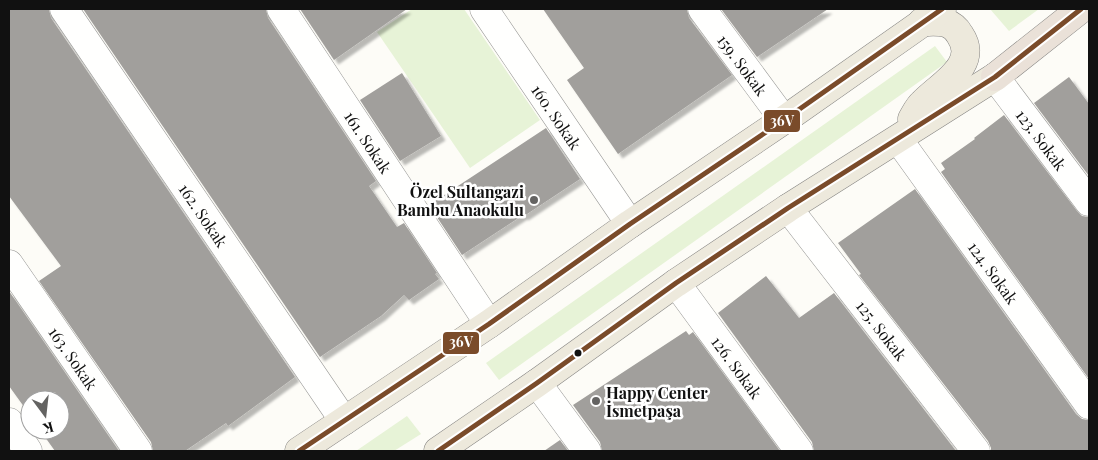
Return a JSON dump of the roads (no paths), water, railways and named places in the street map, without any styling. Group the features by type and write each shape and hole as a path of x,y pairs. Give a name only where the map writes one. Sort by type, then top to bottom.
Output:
{"highway":[{"path":"995,77 1081,9"}],"main road":[{"path":"299,451 489,324 630,224 784,120 926,13 957,29 965,41 965,58 956,74 922,104 898,139"},
{"path":"438,451 676,283 788,208 995,77"}],"street":[{"name":"162. Sokak","path":"64,9 344,421"},
{"name":"161. Sokak","path":"281,9 489,324"},
{"name":"160. Sokak","path":"484,9 630,224"},
{"name":"159. Sokak","path":"702,9 784,120"},
{"name":"123. Sokak","path":"995,77 1089,202"},
{"name":"124. Sokak","path":"898,139 1089,405"},
{"name":"125. Sokak","path":"788,208 976,451"},
{"name":"163. Sokak","path":"9,264 138,451"},
{"name":"126. Sokak","path":"676,283 799,451"},
{"path":"537,382 587,451"}],"place":[{"name":"Özel Sultangazi Bambu Anaokulu","path":"534,200"},
{"name":"Happy Center İsmetpaşa","path":"596,401"}]}
